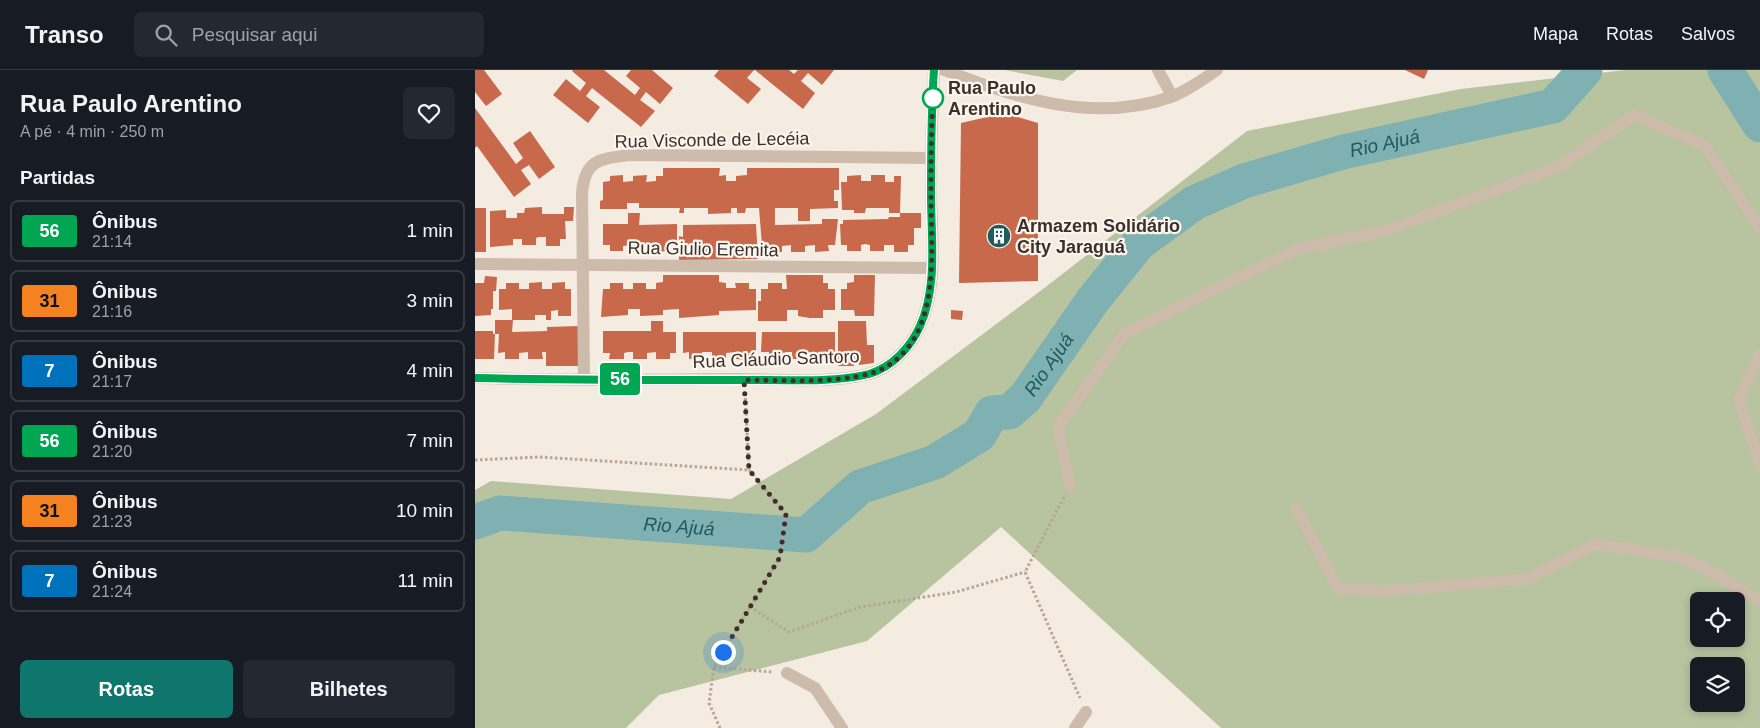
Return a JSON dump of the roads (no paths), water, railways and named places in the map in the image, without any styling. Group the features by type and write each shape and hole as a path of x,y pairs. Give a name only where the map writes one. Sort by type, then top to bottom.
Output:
{"street":[{"name":"Rua Cláudio Santoro","path":"475,378 744,380 849,377 868,374 884,368 900,355 920,326 929,295 934,70"},
{"path":"944,70 1013,95 1048,104 1076,108 1138,106 1173,96 1217,70"},
{"path":"1158,70 1173,96"},
{"name":"Rua Visconde de Lecéia","path":"584,378 583,178 587,169 594,162 608,158 662,155 931,158"},
{"name":"Rua Giulio Eremita","path":"475,264 931,268"},
{"path":"787,673 815,688 842,728"},
{"path":"1075,728 1086,712"}],"lane":[{"path":"1070,486 1058,427 1124,334 1298,248 1388,230 1558,167 1634,115 1704,145 1760,228"},
{"path":"1760,353 1739,400 1760,465"},
{"path":"1296,508 1338,588 1382,592 1527,579 1595,544 1679,557 1712,572 1760,601"}],"waterway":[{"name":"Rio Ajuá","path":"475,522 500,513 806,535 860,487 935,462 979,435 992,413 1009,412 1025,398 1093,300 1139,243 1194,203 1244,181 1343,152 1553,106 1585,70"},
{"name":"Rio Ajuá","path":"1725,70 1760,125"}],"place":[{"name":"Rua Paulo Arentino","path":"933,98"},
{"name":"Armazem Solidário City Jaraguá","path":"999,236"}]}
